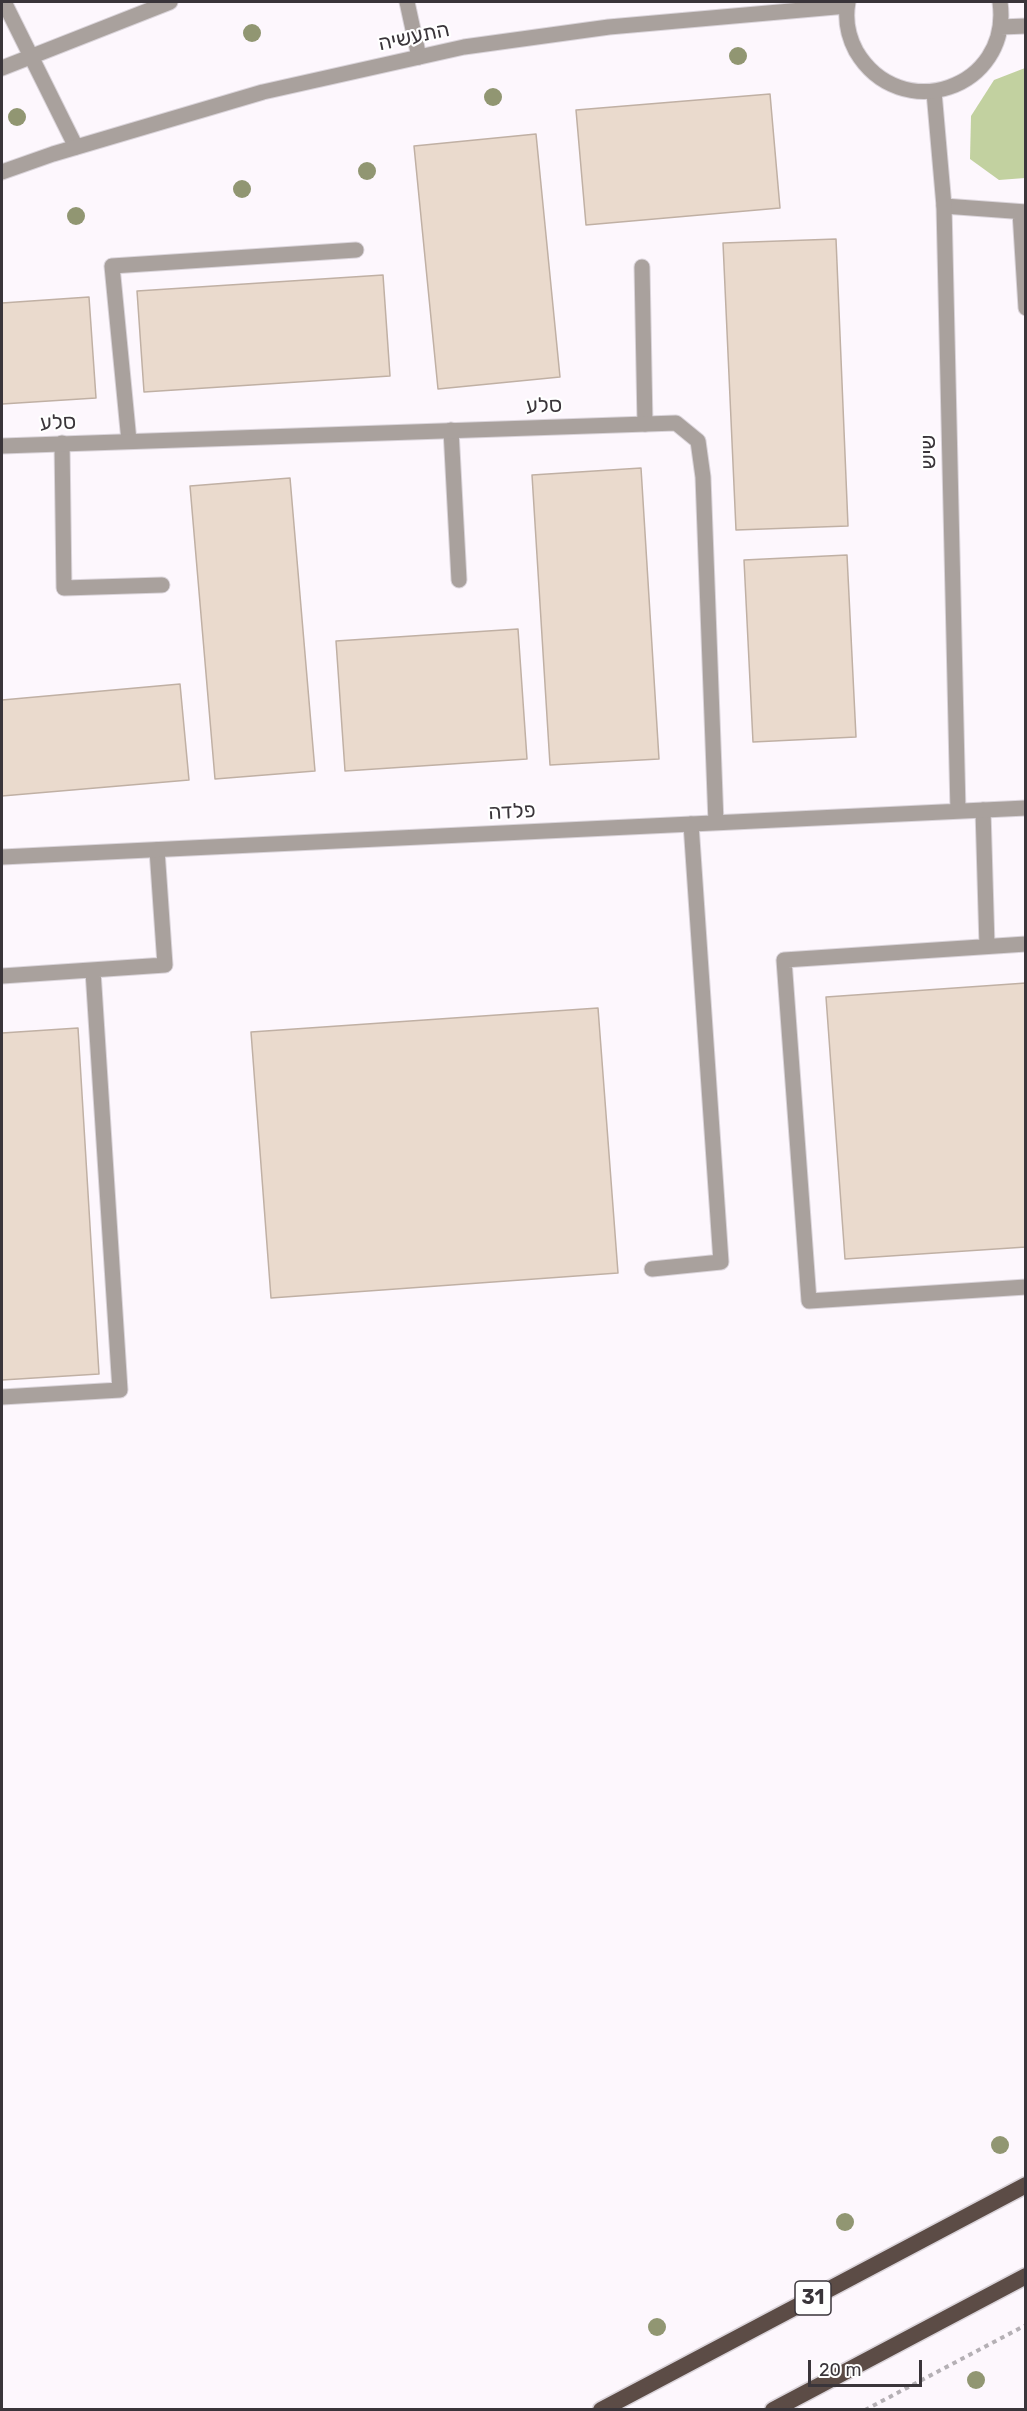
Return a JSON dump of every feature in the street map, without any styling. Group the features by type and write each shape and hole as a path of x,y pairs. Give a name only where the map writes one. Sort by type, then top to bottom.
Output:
{"highway":[{"name":"31","path":"601,2409 1026,2185"},
{"path":"773,2409 1026,2276"}],"street":[{"path":"4,2 76,147"},
{"path":"2,68 170,2"},
{"path":"407,2 419,57"},
{"path":"848,4 847,26 853,45 863,62 878,76 895,86 914,92 934,92 950,88 979,70 997,43 1001,27 1000,2"},
{"name":"התעשיה","path":"2,172 76,147 263,92 464,47 609,27 848,4"},
{"path":"1001,27 1026,26"},
{"name":"שיש","path":"934,92 944,206 958,811"},
{"path":"944,206 1023,212 1026,308"},
{"path":"129,441 112,266 356,250"},
{"path":"642,267 645,424"},
{"name":"סלע","path":"2,446 676,423 698,441 703,477 716,823"},
{"path":"451,430 459,580"},
{"path":"62,444 64,588 162,585"},
{"name":"פלדה","path":"2,857 1026,808"},
{"path":"983,810 987,946"},
{"path":"652,1269 721,1262 691,824"},
{"path":"2,976 165,965 157,850"},
{"path":"1026,944 784,960 808,1301 1026,1287"},
{"path":"2,1397 120,1390 93,971"}],"path":[{"path":"865,2409 1026,2325"}],"green space":[{"path":"1025,68 1025,178 999,180 970,159 971,116 994,80"}],"building":[{"path":"770,94 780,208 586,225 576,110"},
{"path":"536,134 560,377 438,389 414,146"},
{"path":"836,239 848,526 736,530 723,243"},
{"path":"383,275 390,376 144,392 137,291"},
{"path":"89,297 96,398 2,404 2,303"},
{"path":"641,468 659,759 550,765 532,475"},
{"path":"290,478 315,771 215,779 190,486"},
{"path":"847,555 856,737 753,742 744,560"},
{"path":"518,629 527,759 345,771 336,641"},
{"path":"180,684 189,780 2,796 2,700"},
{"path":"1026,983 1026,1247 845,1259 826,997"},
{"path":"598,1008 618,1273 271,1298 251,1032"},
{"path":"78,1028 99,1374 2,1380 2,1033"}]}
